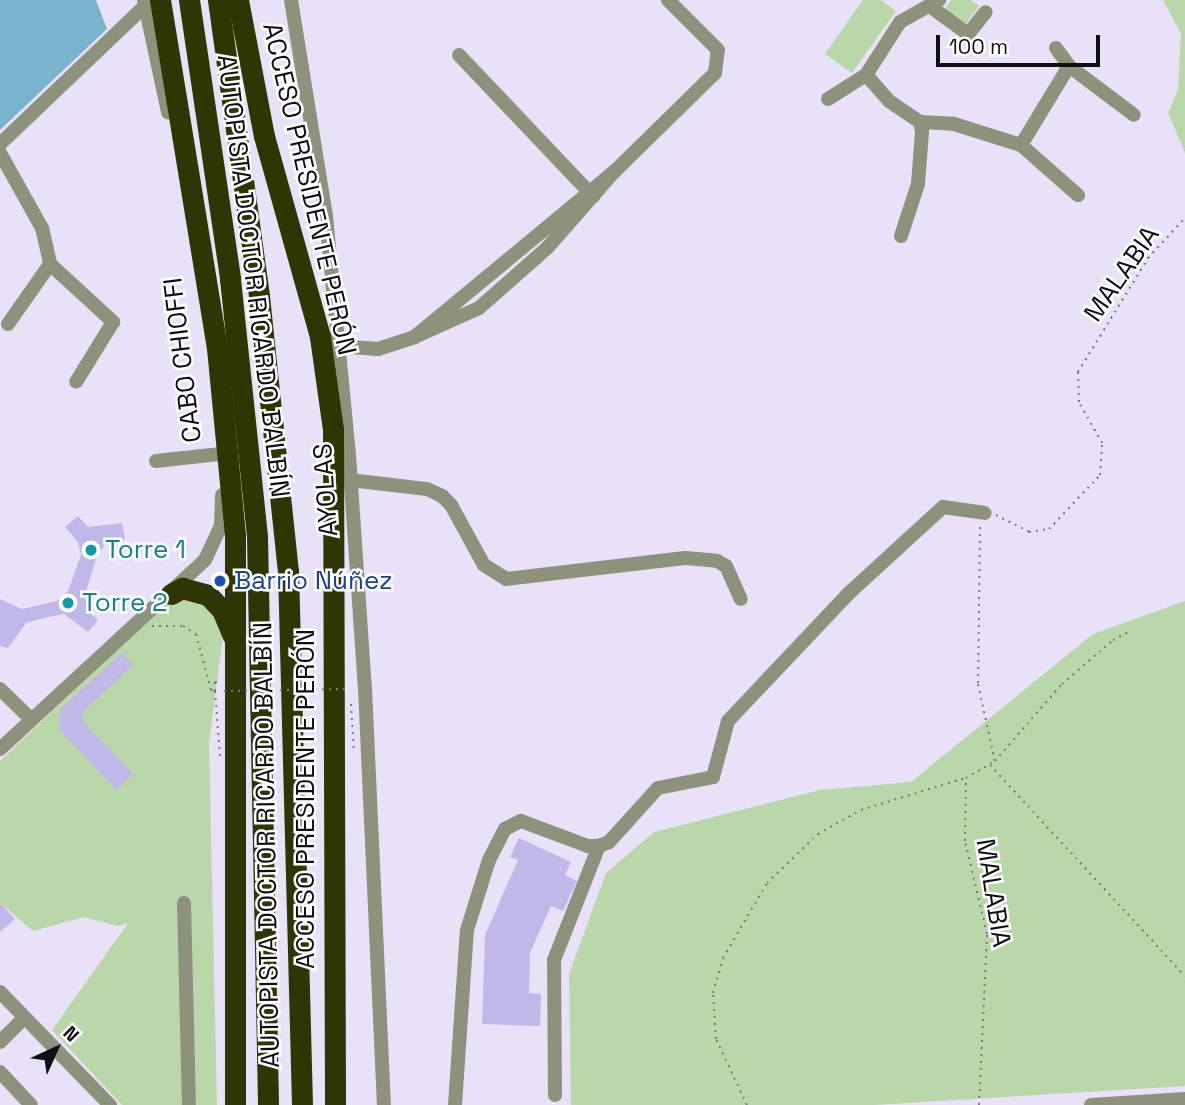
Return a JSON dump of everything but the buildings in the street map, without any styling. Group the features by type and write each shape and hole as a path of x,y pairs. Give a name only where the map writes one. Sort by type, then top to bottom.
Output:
{"highway":[{"name":"AUTOPISTA DOCTOR RICARDO BALBÍN","path":"189,0 232,292 257,536 268,1105"},
{"name":"AUTOPISTA DOCTOR RICARDO BALBÍN","path":"218,0 261,308 288,570 302,1105"},
{"name":"ACCESO PRESIDENTE PERÓN","path":"238,0 264,136 328,342 333,429 335,1105"},
{"path":"150,2 217,348 235,535 238,649 235,1105"},
{"path":"171,594 182,588 208,595 222,610 238,649"}],"street":[{"name":"AYOLAS","path":"291,0 314,121 328,342 350,480 367,725 384,1105"},
{"path":"328,342 378,349 414,337 591,194 615,170 719,64 718,50 668,0"},
{"path":"0,144 150,2"},
{"name":"CABO CHIOFFI","path":"150,2 204,307 222,509 212,549 171,594"},
{"path":"828,99 866,75 900,22 935,3 968,34 986,12"},
{"path":"1056,48 1069,66 1134,115"},
{"path":"459,55 591,194"},
{"path":"1020,145 1069,66"},
{"path":"866,75 889,101 920,122 954,124 1020,145 1078,195"},
{"path":"901,236 911,211 924,149 920,122"},
{"path":"0,153 42,228 50,264 113,322 76,382"},
{"path":"8,324 50,264"},
{"path":"156,461 219,454"},
{"path":"350,480 427,489 442,496 451,505 484,565 506,579 685,558 717,561 726,566 741,599"},
{"path":"455,1105 467,930 489,860 505,829 521,821 599,846 609,842 658,788 713,777 728,720 848,594 933,514 953,505 985,513"},
{"path":"0,749 171,594"},
{"path":"0,689 31,719"},
{"path":"555,1095 554,960 599,846"},
{"path":"184,903 189,1105"},
{"path":"0,992 110,1105"},
{"path":"0,1042 24,1018"},
{"path":"0,1072 31,1105"},
{"path":"1091,1105 1185,1099"}],"path":[{"name":"MALABIA","path":"985,513 1029,533 1041,531 1100,475 1104,463 1101,443 1079,402 1076,384 1090,352 1148,258 1185,219"},
{"path":"985,513 980,521 978,684 995,761"},
{"path":"143,619 155,627 190,627 197,634 211,690 215,691"},
{"path":"747,1105 716,1039 713,993 723,958 767,883 818,834 861,810 967,778 995,761 1062,684 1112,640 1127,634"},
{"path":"215,682 220,682 222,756 217,757 216,717 215,691 215,682"},
{"path":"224,691 347,689"},
{"path":"989,764 1185,976"},
{"name":"MALABIA","path":"967,778 965,841 987,934 979,1105"}],"green space":[{"path":"863,0 881,0 896,11 852,73 825,54"},
{"path":"951,0 970,0 979,6 966,24 945,9"},
{"path":"1163,0 1185,0 1185,153 1168,113 1178,90 1181,34"},
{"path":"180,596 207,603 223,636 209,743 217,1105 122,1105 52,1030 128,923 117,926 84,917 33,931 0,903 0,761 168,601"},
{"path":"1185,601 1185,1086 874,1105 571,1105 569,974 606,873 654,832 820,790 911,782 1093,634"}],"water":[{"path":"0,0 96,0 107,29 0,130"}],"place":[{"name":"Torre 1","path":"91,550"},
{"name":"Barrio Núñez","path":"220,581"},
{"name":"Torre 2","path":"68,603"}]}
